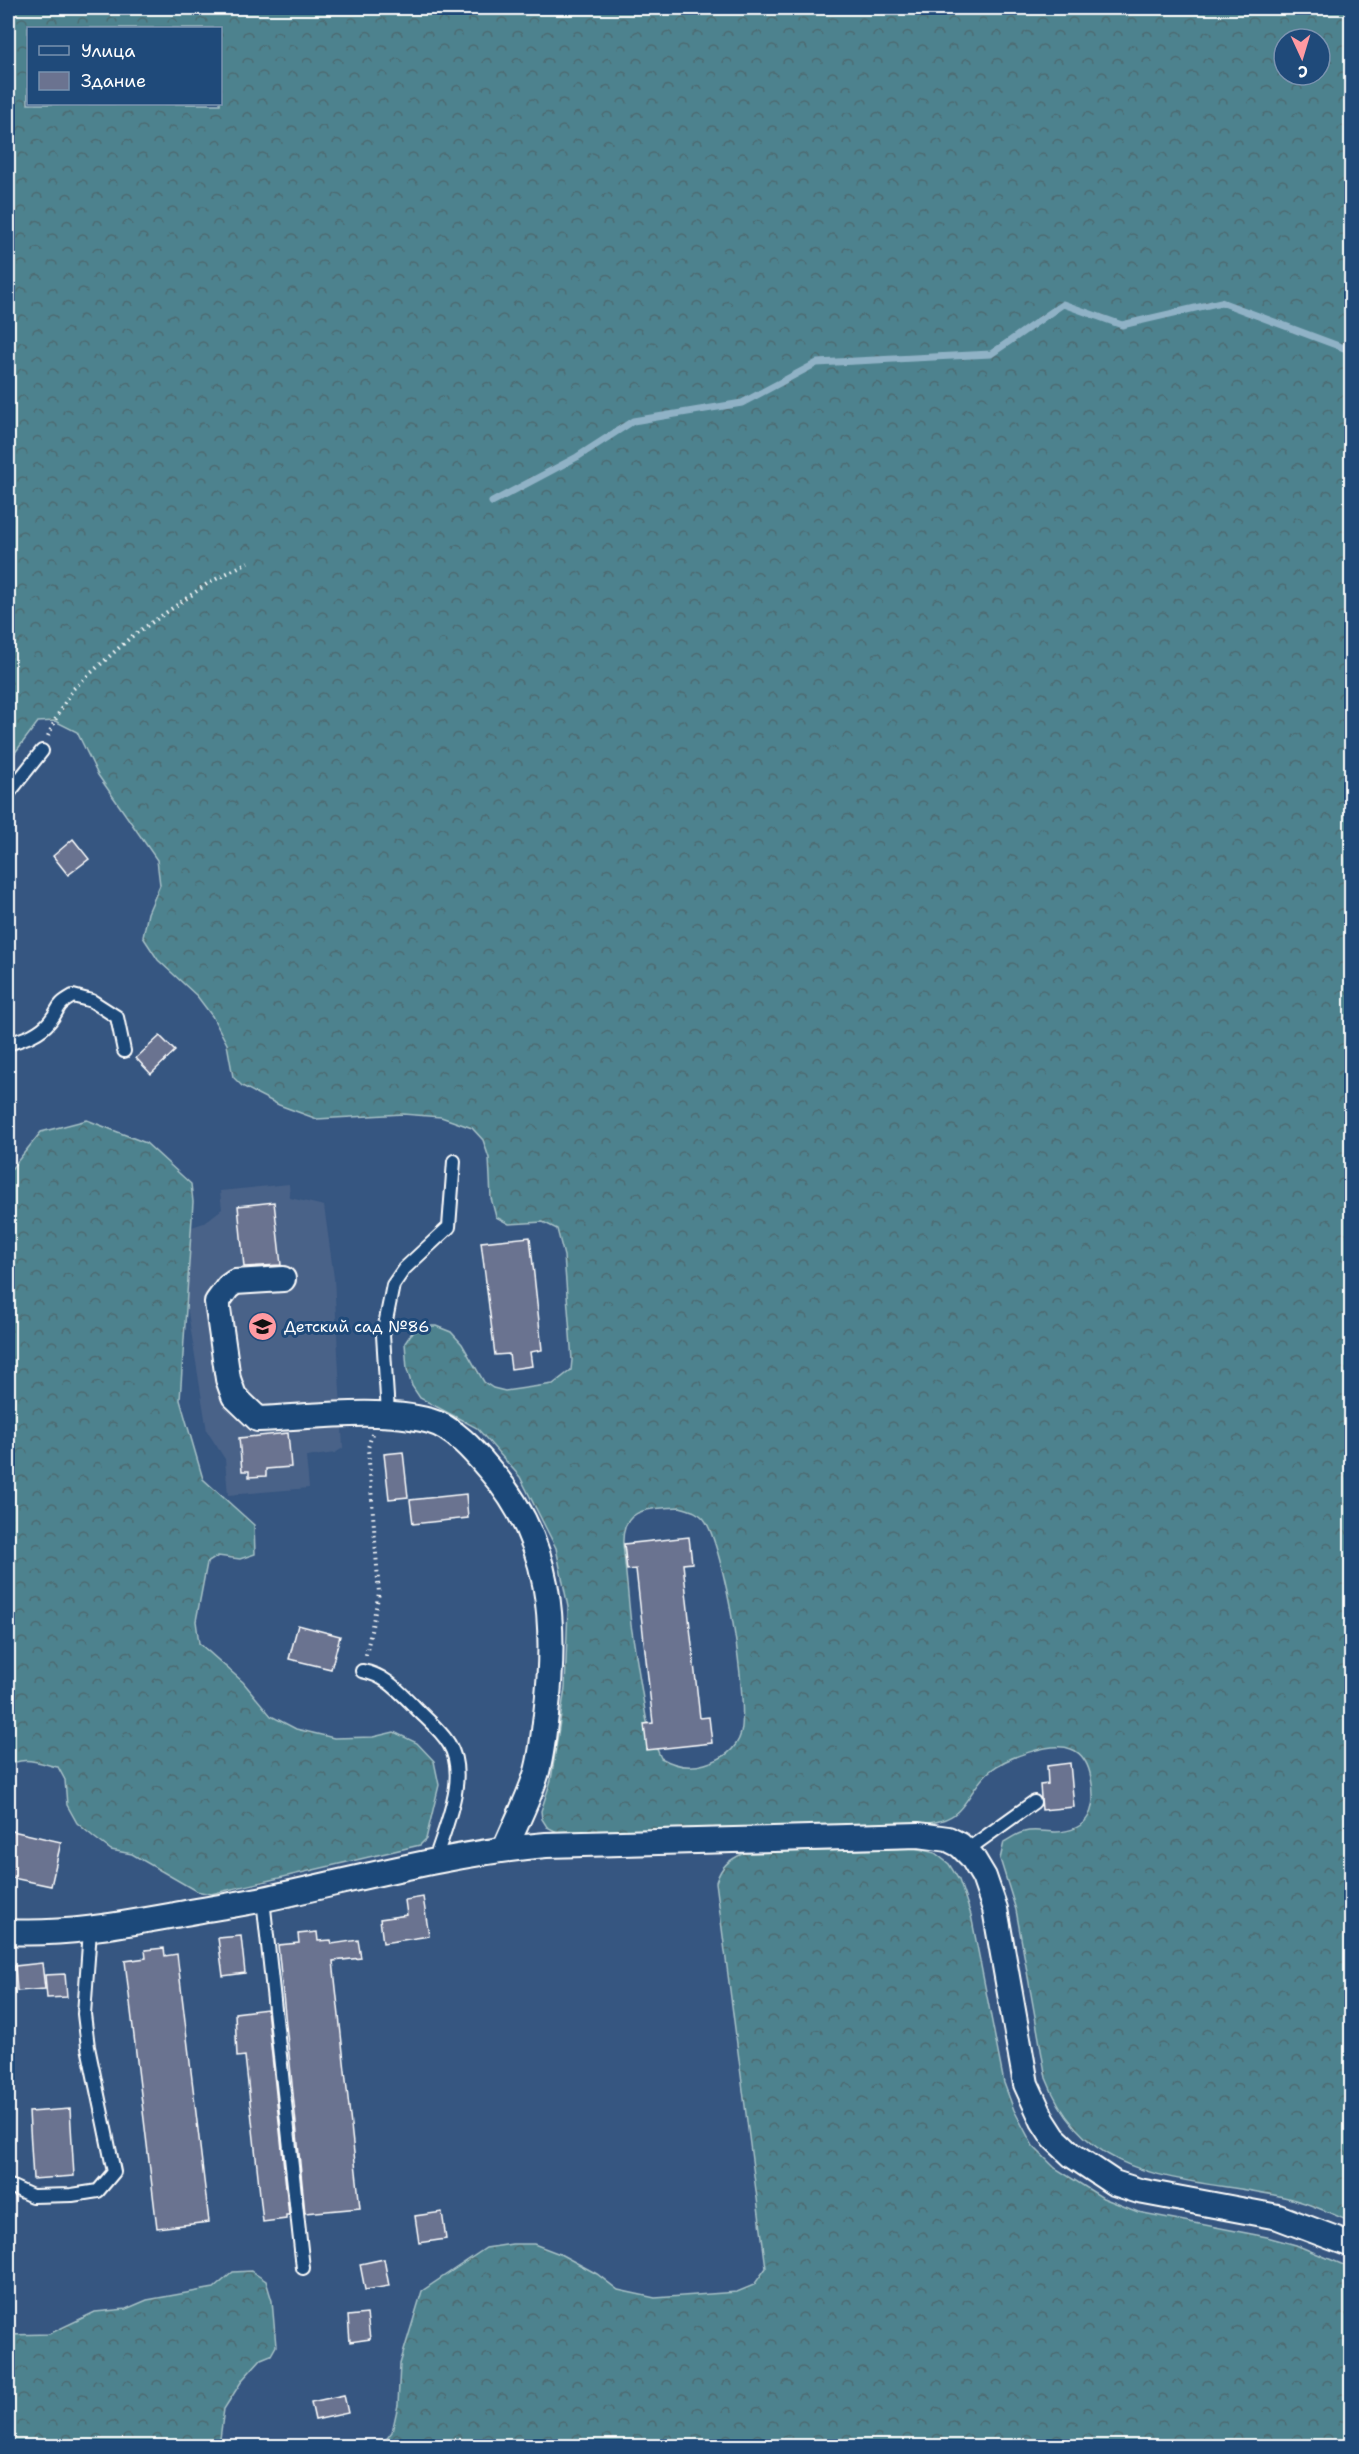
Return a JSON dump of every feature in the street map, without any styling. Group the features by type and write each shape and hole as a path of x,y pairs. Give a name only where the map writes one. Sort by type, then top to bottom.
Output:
{"street":[{"path":"282,1279 235,1282 228,1287 217,1302 228,1379 234,1396 258,1419 388,1413 432,1421 465,1442 508,1490 539,1551 550,1608 550,1686 540,1762 505,1849"},
{"path":"8,1932 52,1933 90,1930 263,1899 435,1860 505,1849 546,1845 920,1835 948,1839 967,1850 984,1877 995,1909 1026,2084 1042,2121 1054,2138 1071,2155 1114,2183 1139,2191 1278,2217 1352,2245"}],"lane":[{"path":"8,794 42,751"},
{"path":"8,1044 33,1035 50,1021 58,1005 73,996 92,1001 117,1017 124,1051"},
{"path":"388,1413 383,1335 393,1285 416,1257 449,1227 454,1161"},
{"path":"362,1671 376,1673 395,1686 449,1743 456,1763 456,1786 435,1860"},
{"path":"967,1850 1034,1802"},
{"path":"263,1899 303,2268"},
{"path":"8,2185 32,2196 72,2195 98,2191 114,2172 88,2047 84,2014 90,1930"}],"path":[{"path":"42,751 57,716 73,689 130,637 207,584 248,562"},
{"path":"362,1671 379,1593 368,1448 373,1431 388,1413"}],"shaded area":[{"name":"Детский сад №86","path":"289,1184 290,1198 324,1206 334,1278 343,1448 335,1453 306,1457 309,1488 228,1495 225,1459 207,1431 188,1312 179,1295 164,1236 204,1223 222,1209 220,1191"}],"green space":[{"path":"8,8 1351,8 1351,2222 1288,2198 1174,2178 1142,2170 1112,2157 1086,2139 1064,2113 1046,2078 1016,1910 1000,1859 1004,1842 1016,1835 1032,1831 1068,1831 1084,1822 1089,1816 1093,1799 1090,1773 1085,1760 1071,1749 1052,1747 1041,1749 1006,1761 985,1775 954,1815 927,1824 570,1834 557,1832 547,1827 542,1819 541,1811 551,1780 565,1688 568,1607 556,1548 520,1477 477,1428 420,1398 412,1386 407,1369 405,1343 411,1334 424,1326 436,1326 451,1332 462,1344 484,1382 493,1388 505,1391 553,1384 571,1370 572,1360 564,1256 557,1229 543,1222 509,1224 496,1217 491,1198 489,1158 483,1140 472,1128 441,1117 403,1114 317,1119 279,1105 242,1086 233,1077 227,1044 212,1016 197,996 158,960 143,937 148,913 160,885 157,860 98,775 77,732 55,721 38,722 8,762","holes":["680,1507 693,1511 704,1519 712,1534 727,1589 738,1658 743,1715 739,1739 728,1753 705,1764 688,1766 677,1765 661,1758 650,1734 631,1625 623,1543 627,1522 640,1512"]},
{"path":"87,1120 146,1143 191,1184 193,1202 180,1400 203,1479 254,1525 255,1554 240,1559 218,1556 207,1563 196,1621 199,1643 243,1682 271,1716 296,1729 334,1738 373,1737 394,1732 417,1743 434,1761 439,1785 426,1839 420,1845 211,1894 196,1891 132,1854 111,1850 95,1838 77,1823 67,1805 65,1780 58,1767 25,1760 8,1767 8,1173 41,1132"},
{"path":"915,1848 935,1853 949,1864 959,1880 971,1915 1004,2083 1014,2110 1033,2146 1055,2168 1103,2198 1138,2212 1267,2237 1296,2245 1351,2268 1351,2446 381,2446 392,2432 398,2405 400,2364 422,2291 486,2248 512,2244 534,2244 560,2254 597,2274 618,2290 655,2298 737,2292 754,2285 766,2268 716,1882 718,1876 726,1864 744,1853"},
{"path":"251,2271 266,2281 272,2301 276,2346 271,2355 261,2359 243,2379 224,2409 219,2446 8,2446 8,2335 49,2334 95,2312 126,2309 147,2300 214,2288 233,2272"}],"building":[{"path":"73,839 89,859 68,875 53,856"},
{"path":"160,1036 175,1051 151,1074 136,1058"},
{"path":"274,1202 281,1265 244,1267 238,1206"},
{"path":"530,1237 542,1350 530,1352 532,1366 511,1369 509,1354 495,1355 481,1242"},
{"path":"288,1433 291,1467 266,1469 266,1476 249,1477 249,1471 242,1471 239,1438"},
{"path":"403,1452 408,1497 389,1499 384,1454"},
{"path":"466,1494 468,1518 413,1524 410,1500"},
{"path":"689,1537 692,1563 683,1564 700,1718 709,1717 712,1743 647,1750 644,1724 653,1723 636,1569 627,1570 624,1544"},
{"path":"298,1625 340,1636 331,1669 289,1659"},
{"path":"1070,1763 1074,1807 1042,1810 1040,1785 1048,1784 1047,1766"},
{"path":"8,1830 61,1842 51,1886 8,1877"},
{"path":"423,1897 429,1936 383,1943 380,1919 407,1915 405,1900"},
{"path":"317,1932 318,1941 331,1940 332,1944 358,1940 361,1958 333,1961 360,2208 305,2213 278,1945 299,1943 298,1934"},
{"path":"241,1936 245,1973 223,1976 218,1938"},
{"path":"164,1948 165,1956 177,1954 209,2222 157,2228 125,1961 146,1958 145,1950"},
{"path":"42,1963 45,1989 17,1991 15,1966"},
{"path":"65,1974 67,1997 47,1998 45,1975"},
{"path":"267,2009 289,2215 286,2215 286,2219 263,2222 245,2056 237,2057 235,2013"},
{"path":"70,2109 74,2176 33,2179 29,2112"},
{"path":"442,2212 446,2239 419,2243 415,2216"},
{"path":"384,2259 389,2286 365,2290 360,2264"},
{"path":"367,2314 370,2339 350,2342 348,2316"},
{"path":"344,2395 348,2413 315,2420 311,2402"}],"waterway":[{"path":"492,502 577,457 633,421 742,403 817,363 991,354 1063,304 1122,325 1221,302 1352,351"}],"place":[{"name":"Детский сад №86","path":"263,1326"}]}
